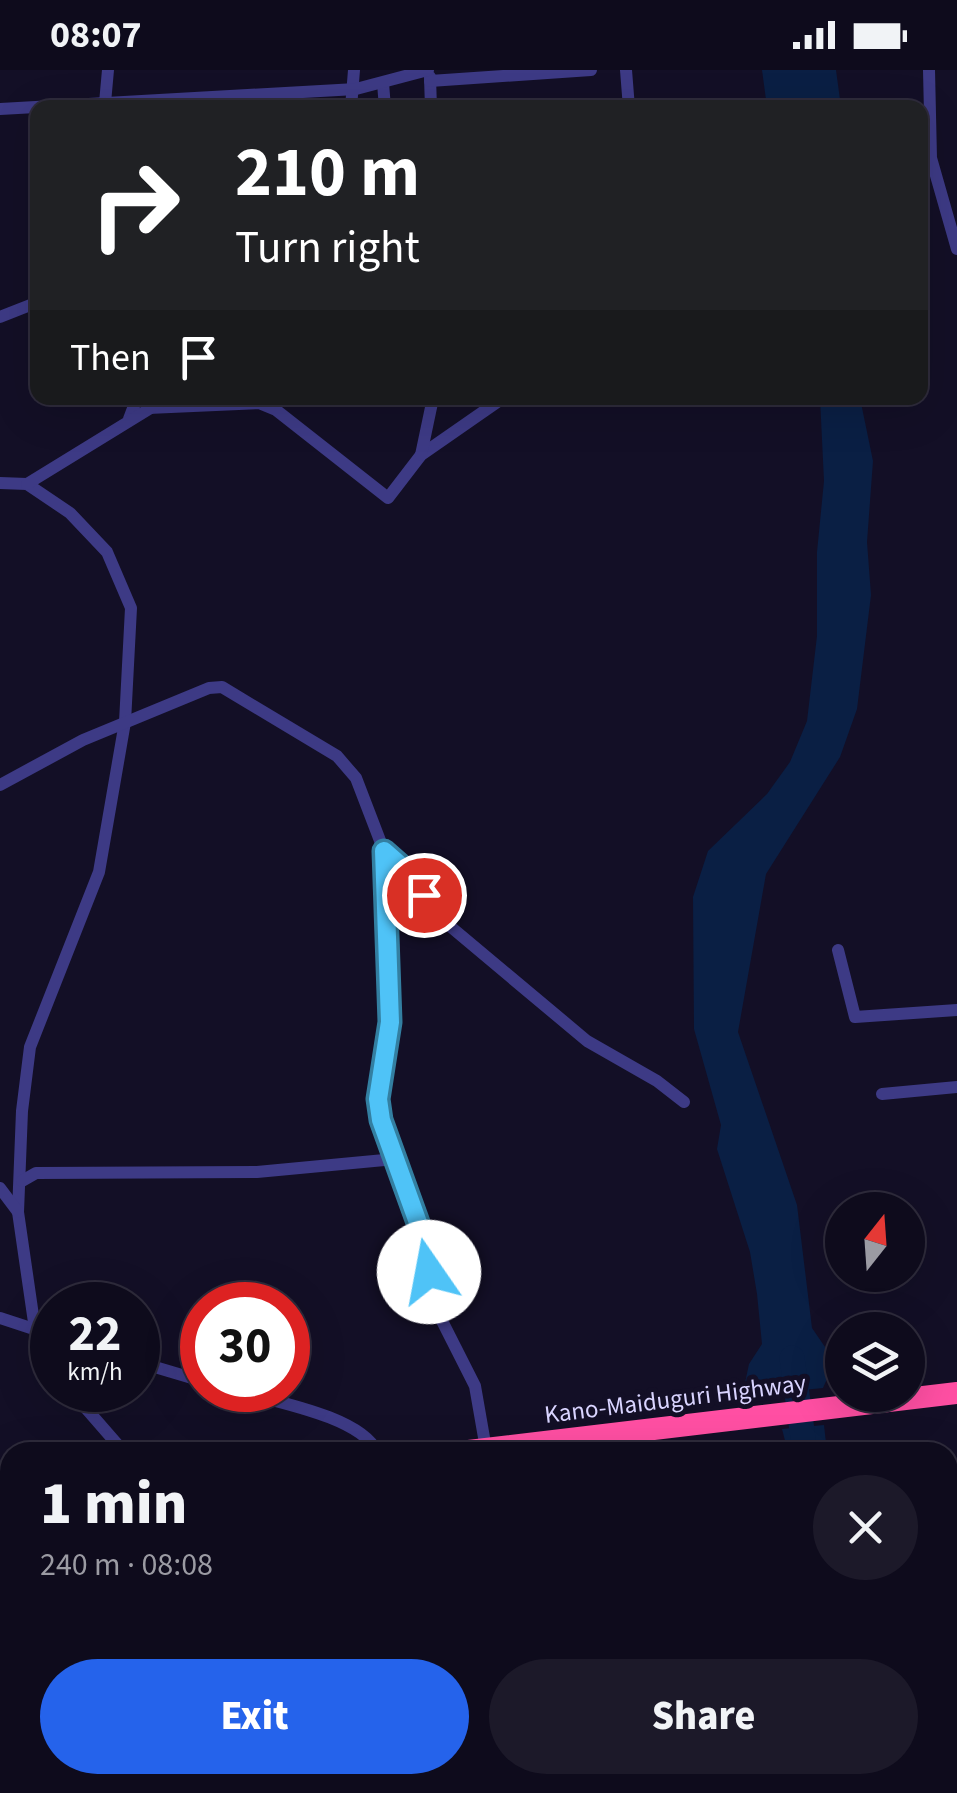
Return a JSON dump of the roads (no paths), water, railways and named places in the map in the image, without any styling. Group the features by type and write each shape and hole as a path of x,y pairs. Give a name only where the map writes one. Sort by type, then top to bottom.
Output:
{"highway":[{"name":"Kano-Maiduguri Highway","path":"543,1442 957,1392"}],"street":[{"path":"105,100 108,70"},
{"path":"353,100 354,70"},
{"path":"236,100 356,89 429,74 592,70"},
{"path":"626,70 628,100"},
{"path":"929,70 931,158 957,249"},
{"path":"429,74 431,100"},
{"path":"383,84 384,100"},
{"path":"0,110 30,108"},
{"path":"0,317 30,305"},
{"path":"129,419 134,405"},
{"path":"27,484 154,405"},
{"path":"148,408 215,405"},
{"path":"264,405 276,410 388,498 421,455 493,405"},
{"path":"421,455 432,405"},
{"path":"0,483 27,484 70,513 108,552 130,608 125,722 99,872 30,1047 22,1111 18,1212 30,1305"},
{"path":"0,785 125,722 209,688 222,687 337,756 356,778 384,851 390,1022 378,1099 425,1242 433,1303 475,1386 485,1442"},
{"path":"384,851 409,873 439,917 588,1041 684,1102"},
{"path":"838,950 856,1017 957,1010"},
{"path":"882,1094 957,1087"},
{"path":"22,1181 36,1173 257,1172 395,1159"},
{"path":"0,1188 18,1212"},
{"path":"0,1318 30,1327"},
{"path":"89,1412 115,1442"},
{"path":"309,1412 362,1434 369,1442"}],"water":[{"path":"762,70 836,70 840,100 766,100"},
{"path":"820,405 861,405 873,461 867,542 871,595 857,709 840,757 766,874 738,1032 797,1205 812,1328 825,1347 823,1388 773,1393 745,1383 749,1364 762,1344 757,1294 750,1252 717,1149 721,1125 694,1029 693,897 708,851 767,794 790,762 807,721 817,636 817,552 824,481"},
{"path":"824,1425 826,1442 785,1442 782,1429"}],"waterway":[{"path":"792,1358 804,1442"}]}
